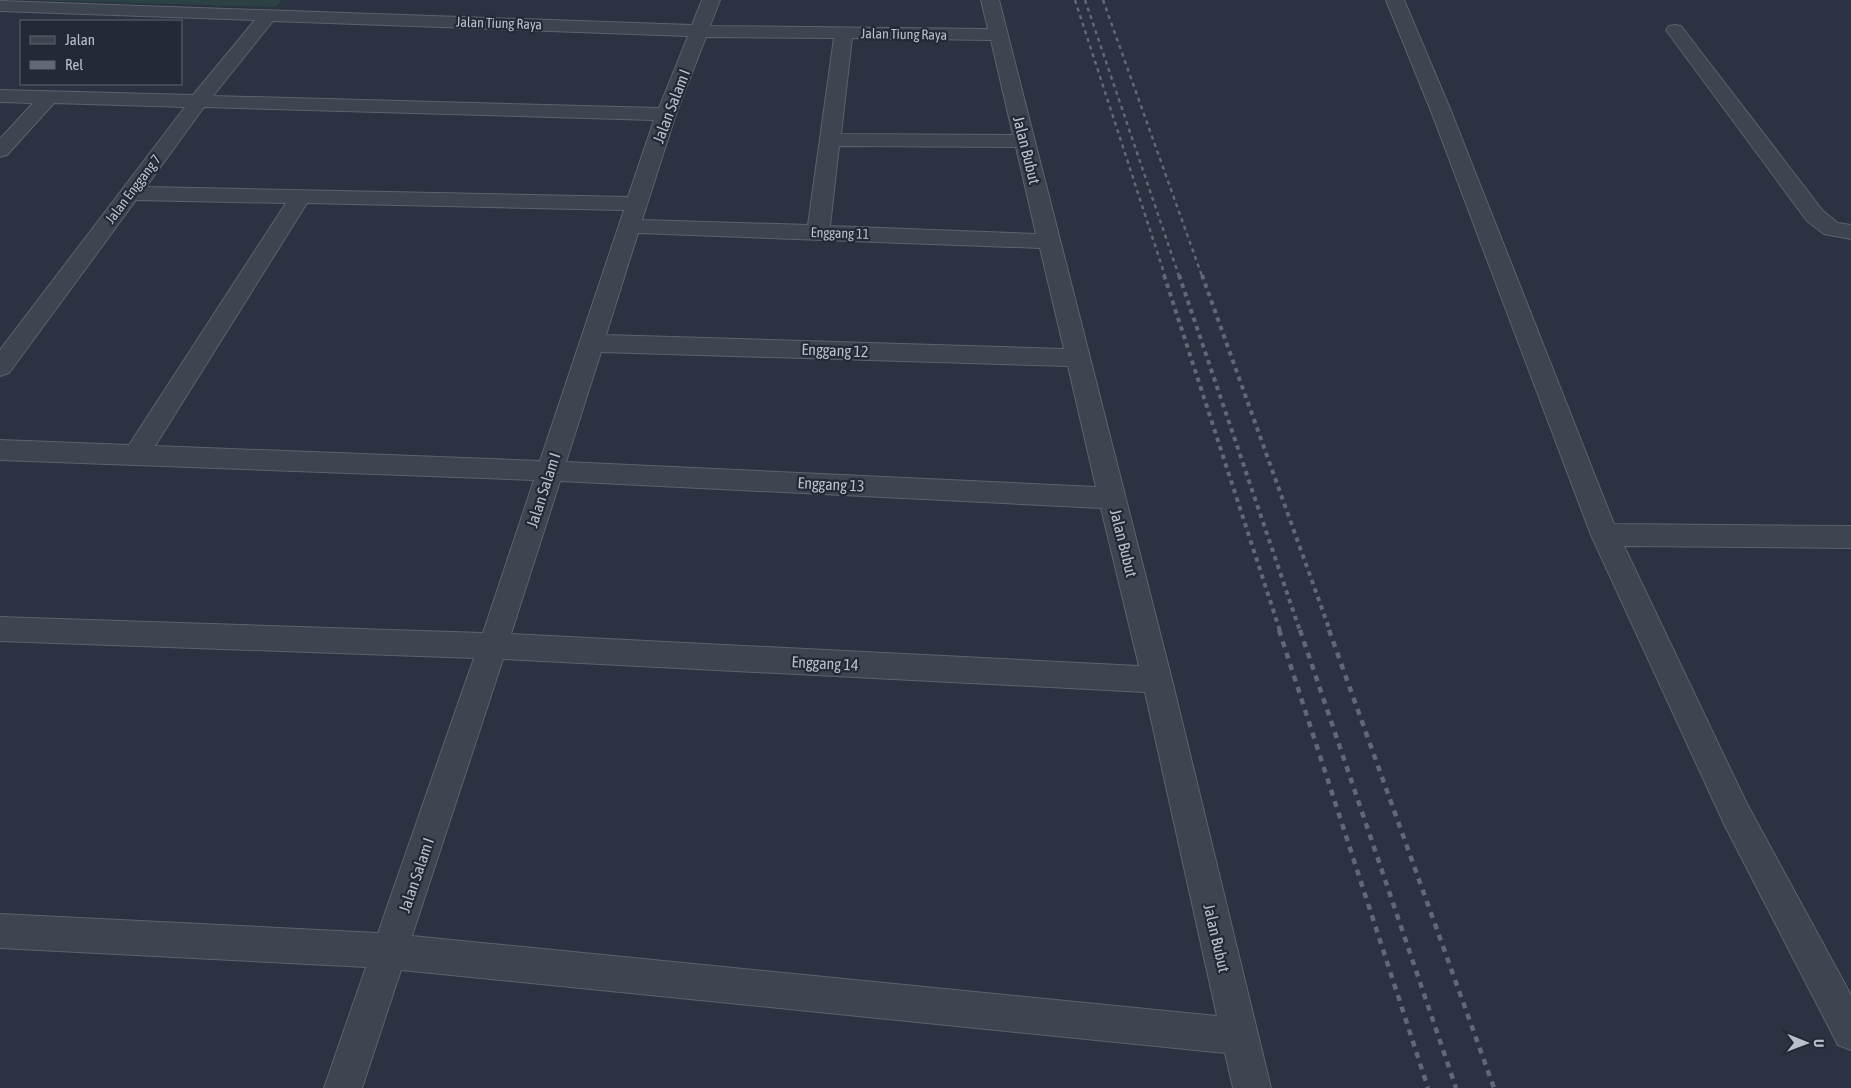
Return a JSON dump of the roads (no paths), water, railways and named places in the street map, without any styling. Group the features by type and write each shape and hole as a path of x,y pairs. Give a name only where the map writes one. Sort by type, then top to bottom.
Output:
{"street":[{"name":"Jalan Salam I","path":"343,1088 493,646 666,114 711,0"},
{"name":"Jalan Bubut","path":"990,0 1157,680 1252,1088"},
{"path":"1394,0 1445,120 1605,535 1736,815 1851,1032"},
{"name":"Jalan Tiung Raya","path":"0,6 269,15 414,13 700,31 998,35"},
{"name":"Jalan Enggang 7","path":"0,367 199,102 269,15"},
{"path":"1675,30 1815,216 1832,229 1851,232"},
{"path":"818,232 844,33"},
{"path":"0,96 666,114"},
{"path":"0,151 49,97"},
{"path":"831,140 1025,141"},
{"name":"Enggang 11","path":"130,193 300,197 633,215 818,232 1050,241"},
{"path":"136,455 300,197"},
{"name":"Enggang 12","path":"591,343 1078,358"},
{"name":"Enggang 13","path":"0,450 550,471 1113,498"},
{"path":"1605,535 1851,537"},
{"name":"Enggang 14","path":"0,628 493,646 1157,680"},
{"path":"0,931 390,951 1239,1036"}],"railway":[{"path":"1075,0 1165,276"},
{"path":"1085,0 1179,276"},
{"path":"1103,0 1202,276"},
{"path":"1164,275 1280,631"},
{"path":"1179,275 1300,631"},
{"path":"1202,275 1330,631"},
{"path":"1279,630 1428,1088"},
{"path":"1300,630 1456,1088"},
{"path":"1329,630 1494,1088"}]}
